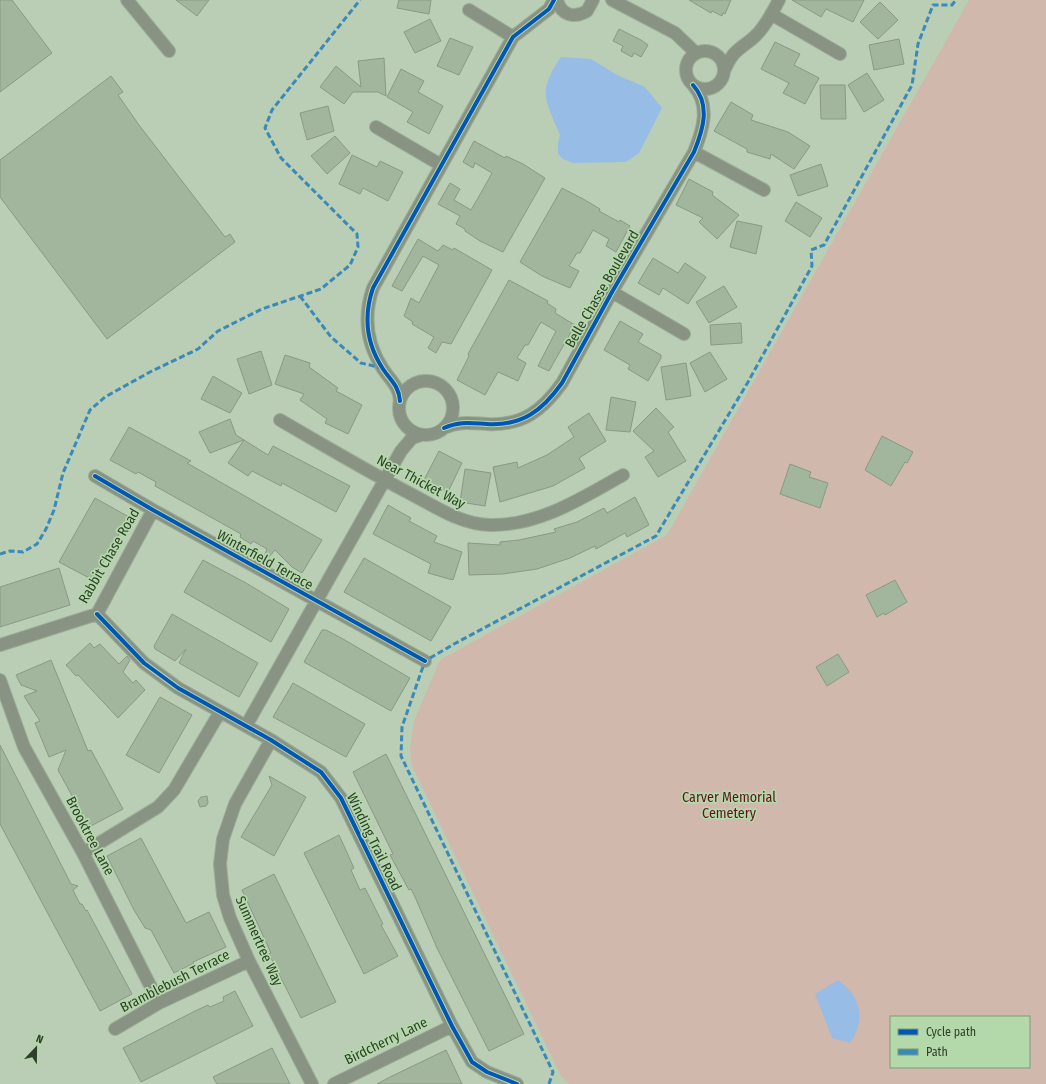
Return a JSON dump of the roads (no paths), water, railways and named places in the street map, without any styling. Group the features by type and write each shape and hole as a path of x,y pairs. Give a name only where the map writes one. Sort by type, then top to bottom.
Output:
{"street":[{"path":"126,0 169,51"},
{"name":"Belle Chasse Boulevard","path":"401,451 404,438 404,424 399,414 400,401 398,387 382,368 371,346 367,332 368,305 377,279 513,37 556,0 558,6 564,13"},
{"path":"541,14 553,10 575,16 581,15 587,11 593,0"},
{"path":"612,0 675,33 696,53 702,51 732,54"},
{"name":"Belle Chasse Boulevard","path":"704,108 710,94 724,76 724,71 732,54 753,38 771,14 779,0"},
{"path":"469,10 513,37"},
{"path":"771,14 840,54"},
{"name":"Belle Chasse Boulevard","path":"246,726 401,451 412,438 440,432 444,428 454,423 509,423 523,418 545,405 562,383 612,292 694,152 702,129 704,108 702,96 687,75 686,68 691,57 696,53"},
{"path":"713,53 722,60 724,71"},
{"path":"693,85 698,88 708,89 718,84"},
{"path":"376,127 441,165"},
{"path":"694,152 764,190"},
{"path":"612,292 684,334"},
{"path":"400,401 405,390 413,385 425,381 436,383 443,387 450,396 453,408 464,422"},
{"path":"394,382 413,385"},
{"path":"444,428 450,421 453,408"},
{"name":"Near Thicket Way","path":"280,420 385,481 456,518 470,523 492,525 528,520 570,505 623,475"},
{"path":"404,424 413,432 421,435"},
{"name":"Winterfield Terrace","path":"95,476 153,510 425,661"},
{"name":"Rabbit Chase Road","path":"0,645 97,614 153,510"},
{"name":"Winding Trail Road","path":"97,614 144,662 178,688 271,740 321,772 341,798 452,1026 472,1062 487,1072 517,1084"},
{"name":"Brooktree Lane","path":"0,680 24,747 83,853 159,1003"},
{"path":"83,853 158,807 174,790 220,712"},
{"name":"Summertree Way","path":"271,740 235,804 223,839 220,864 223,895 230,918 249,961 312,1084"},
{"name":"Bramblebush Terrace","path":"115,1029 159,1003 249,961"},
{"name":"Birdcherry Lane","path":"334,1084 452,1026"}],"water":[{"path":"561,57 591,59 617,75 645,87 662,108 639,153 626,162 573,163 563,159 558,154 560,135 547,104 546,88 553,69"},
{"path":"838,980 852,993 859,1009 858,1026 850,1043 832,1038 815,994"}],"park label":[{"name":"Carver Memorial Cemetery","path":"729,806"}]}
